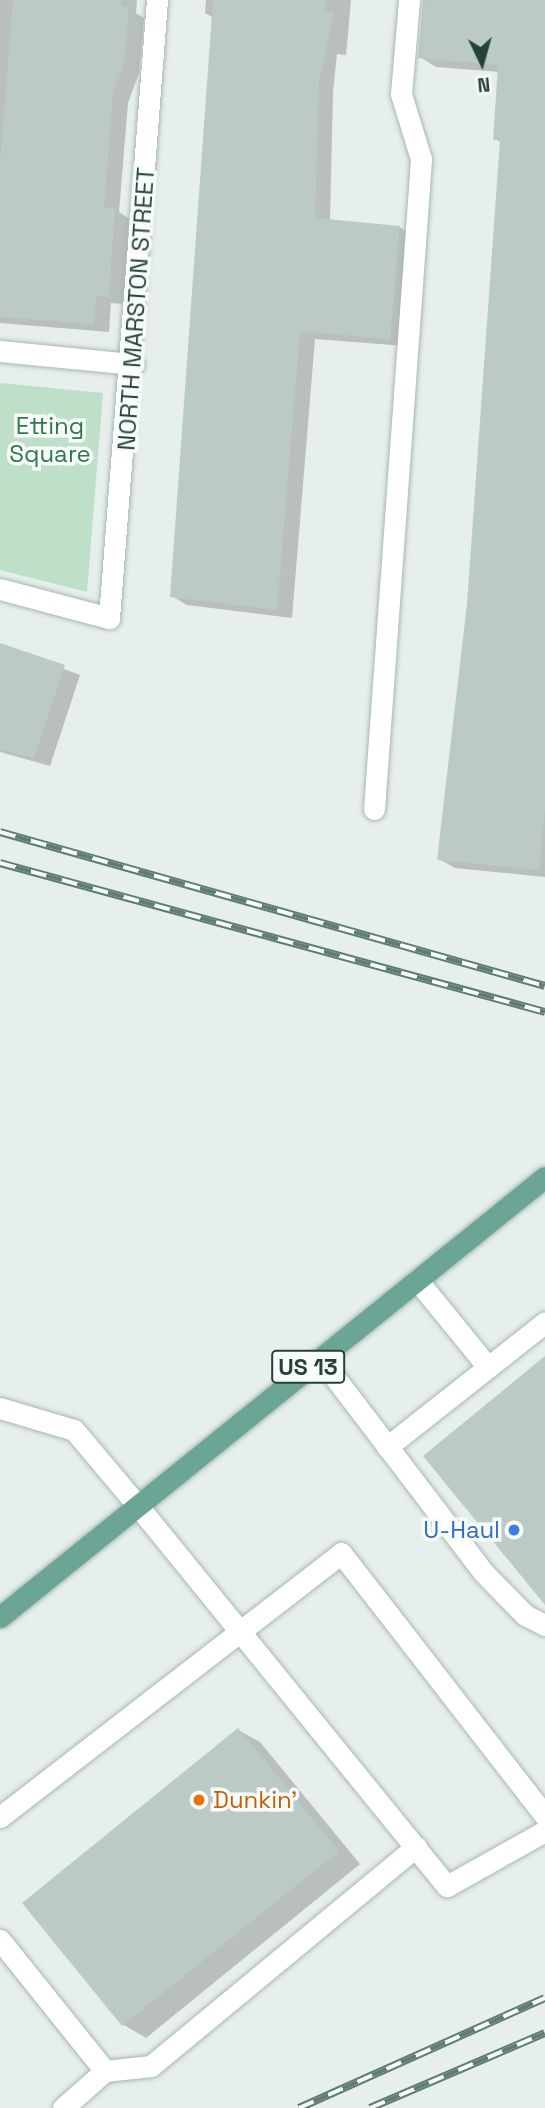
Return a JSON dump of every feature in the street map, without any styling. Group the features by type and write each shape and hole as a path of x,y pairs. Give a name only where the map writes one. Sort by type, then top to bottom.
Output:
{"main road":[{"name":"US 13","path":"0,1617 545,1177"}],"street":[{"name":"NORTH MARSTON STREET","path":"0,589 109,618 133,364 157,0"},
{"path":"374,809 421,159 401,94 409,0"},
{"path":"0,351 133,364"},
{"path":"417,1280 488,1367"},
{"path":"387,1447 545,1322"},
{"path":"320,1358 482,1572 525,1615 545,1625"},
{"path":"0,1408 74,1430 447,1886 545,1831"},
{"path":"0,1817 242,1633 341,1553 545,1816"},
{"path":"63,2108 105,2071 152,2066 416,1847"},
{"path":"0,1940 83,2039 105,2071"}],"green space":[{"name":"Etting Square","path":"0,383 103,393 87,592 0,570"}],"building":[{"path":"13,0 121,0 121,7 129,7 124,64 113,94 104,208 115,208 109,297 96,296 94,324 0,317 0,161"},
{"path":"213,0 326,0 325,12 334,12 319,82 315,218 400,226 390,339 300,331 277,610 170,597"},
{"path":"423,0 545,0 545,807 539,870 437,860 467,604 500,140 493,140 498,65 418,58"},
{"path":"0,643 65,665 34,758 0,750"},
{"name":"U-Haul","path":"545,1356 545,1605 423,1456"},
{"path":"238,1728 339,1851 122,2026 22,1903"}],"railway":[{"path":"0,832 545,986"},
{"path":"0,863 545,1012"},
{"path":"299,2108 545,1998"},
{"path":"370,2108 545,2033"}],"place":[{"name":"U-Haul","path":"514,1530"},
{"name":"Dunkin'","path":"199,1800"}]}
